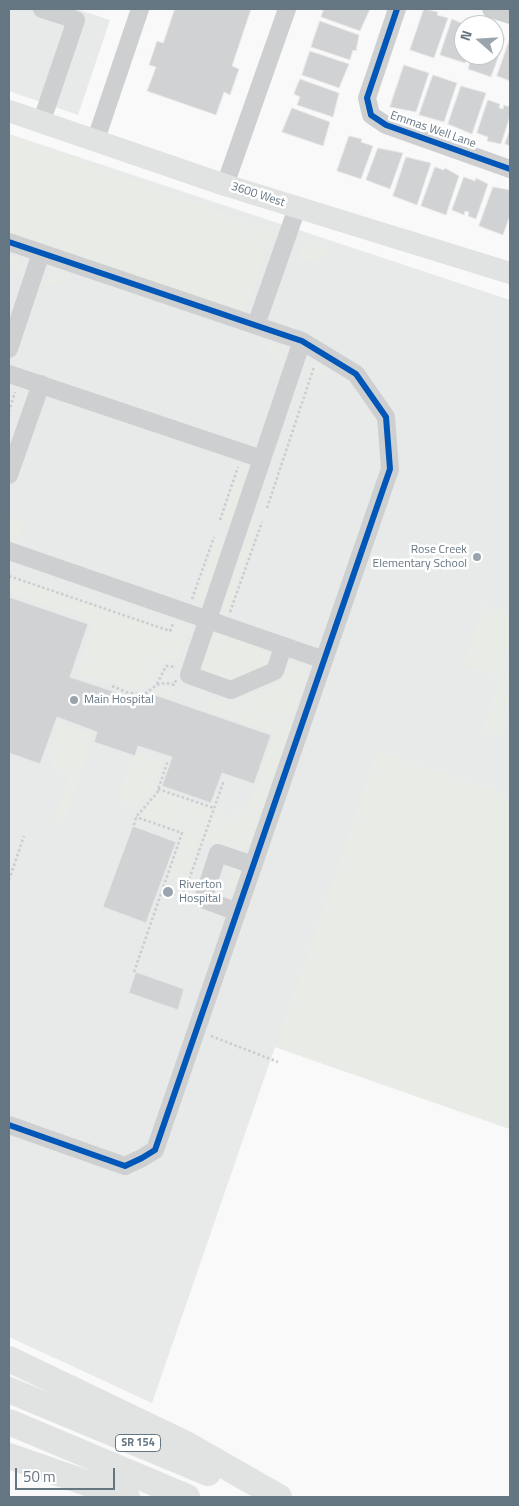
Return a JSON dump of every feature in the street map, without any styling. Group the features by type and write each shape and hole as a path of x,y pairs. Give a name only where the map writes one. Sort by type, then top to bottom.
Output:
{"highway":[{"path":"9,1359 186,1444 279,1497"},
{"name":"SR 154","path":"9,1390 267,1497"},
{"name":"SR 154","path":"9,1422 187,1497"},
{"path":"9,1456 127,1497"}],"main road":[{"name":"3600 West","path":"9,111 94,142 297,208 510,273"}],"street":[{"path":"41,123 76,20 42,9"},
{"path":"94,142 140,9"},
{"path":"224,184 287,9"},
{"name":"Emmas Well Lane","path":"397,9 367,98 371,115 386,126 510,169"},
{"path":"491,9 510,15"},
{"path":"256,325 297,208"},
{"path":"9,242 302,341 356,374 386,417 390,469 154,1150 125,1166 9,1125"},
{"path":"9,349 41,253"},
{"path":"283,647 274,671 231,690 189,675 302,341"},
{"path":"9,374 262,459"},
{"path":"10,465 41,384"},
{"path":"9,551 324,660"},
{"path":"237,912 203,899 218,853 253,865"}],"path":[{"path":"267,508 315,365"},
{"path":"9,412 16,391"},
{"path":"220,520 238,466"},
{"path":"228,618 262,522"},
{"path":"190,603 214,537"},
{"path":"9,576 170,631 174,620"},
{"path":"157,684 166,666 180,668"},
{"path":"112,686 126,692 144,694 157,684 165,682 174,685"},
{"path":"134,825 136,817 158,789 168,760"},
{"path":"162,890 183,897 224,780"},
{"path":"158,789 214,808"},
{"path":"134,972 182,833 136,817"},
{"path":"9,880 24,836"},
{"path":"211,1036 278,1062"}],"shaded area":[{"path":"9,9 76,9 110,20 78,115 9,91"},
{"name":"Riverton Hospital","path":"9,134 510,300 510,1129 275,1047 152,1403 9,1337"},
{"path":"9,134 250,223 255,241 265,254 251,299 245,308 235,312 9,233"},
{"path":"252,222 271,228 274,233 267,253 256,240"},
{"path":"309,239 329,245 327,250 320,257 312,261 297,261 303,243"},
{"path":"9,253 20,262 23,269 23,277 9,265"},
{"path":"52,273 72,276 56,284 40,284"},
{"path":"265,342 280,351 284,358 284,367 271,356"},
{"path":"323,363 330,367 316,377 303,372 313,364"},
{"path":"241,465 246,469 246,483 242,497 236,511 228,522 221,523"},
{"path":"9,517 25,523 17,545 9,542"},
{"path":"259,520 227,616 222,612 222,607 251,526 254,521"},
{"path":"217,537 221,540 222,547 206,595 202,600 194,603"},
{"path":"9,577 170,631 167,642 151,673 164,651 175,624 190,629 179,662 167,660 163,662 158,674 149,685 150,678 146,687 131,690 77,673 94,622 9,594"},
{"path":"484,604 510,612 510,644 504,665 510,667 510,689 498,685 500,677 463,664"},
{"path":"214,632 268,651 270,654 266,667 230,681 199,671 209,633"},
{"path":"287,659 306,668 308,677 291,723 235,704 234,701 277,683"},
{"path":"162,685 169,687 173,692 171,700 155,695 153,700 152,691"},
{"path":"496,688 510,693 508,714 489,708"},
{"path":"211,697 293,725 250,848 244,853 140,817 160,791 175,796 176,808 185,820 201,826 218,827 230,819 214,813 218,817 228,819 214,826 193,822 180,811 176,797 211,809 213,813 215,810 229,815 237,814 248,806 273,734 207,711"},
{"path":"488,711 507,717 501,737 482,731"},
{"path":"58,722 94,734 64,822 54,819 70,774 50,767 55,752 49,749"},
{"name":"Rose Creek Elementary School","path":"377,751 510,795 510,1129 275,1047"},
{"path":"134,752 163,762 153,791 137,811 134,807 117,801"},
{"path":"184,834 201,839 186,884 169,879"},
{"path":"225,863 239,869 240,875 234,890 226,893 233,870 226,867"}],"building":[{"path":"175,9 251,9 232,66 239,69 230,95 224,92 216,115 147,91 156,67 149,65 157,41 163,43"},
{"path":"324,9 370,9 360,31 321,17"},
{"path":"424,9 438,12 437,15 448,18 434,58 410,50"},
{"path":"452,19 454,20 454,59 440,55"},
{"path":"320,21 359,35 356,51 353,50 350,60 311,47"},
{"path":"510,38 510,81 497,76 501,65 504,65 504,56"},
{"path":"310,51 349,64 339,88 302,75"},
{"path":"404,65 429,73 416,112 390,107"},
{"path":"469,65 495,65 491,77 468,69"},
{"path":"433,75 457,83 444,122 419,115"},
{"path":"300,79 339,93 333,117 297,105 300,97 294,94"},
{"path":"461,86 486,93 472,134 448,124"},
{"path":"488,100 500,104 499,108 503,109 504,105 510,107 510,116 501,144 487,141 488,137 477,133"},
{"path":"292,108 330,122 323,146 282,132"},
{"path":"510,129 510,146 505,144"},
{"path":"349,136 362,139 361,142 373,146 361,179 337,171"},
{"path":"378,148 403,153 390,189 366,180"},
{"path":"406,157 431,163 417,205 393,196"},
{"path":"435,167 444,170 445,168 459,176 446,215 421,206"},
{"path":"464,177 475,181 476,178 488,184 476,219 468,216 469,212 465,211 464,215 452,210"},
{"path":"493,187 510,190 510,215 503,235 479,226"},
{"name":"Main Hospital","path":"9,597 88,624 70,677 152,704 155,695 271,735 254,784 222,773 211,803 162,786 172,757 138,746 135,756 94,742 97,732 57,717 40,764 9,753"},
{"path":"133,826 176,842 146,923 103,907"},
{"path":"136,972 184,989 178,1010 129,993"}],"cycle path":[{"path":"397,9 367,98 371,115 386,125 510,169"},
{"path":"9,242 302,341 356,374 386,417 390,469 155,1150 125,1166 9,1125"}],"place":[{"name":"Rose Creek Elementary School","path":"477,557"},
{"name":"Main Hospital","path":"74,700"},
{"name":"Riverton Hospital","path":"168,892"}]}
